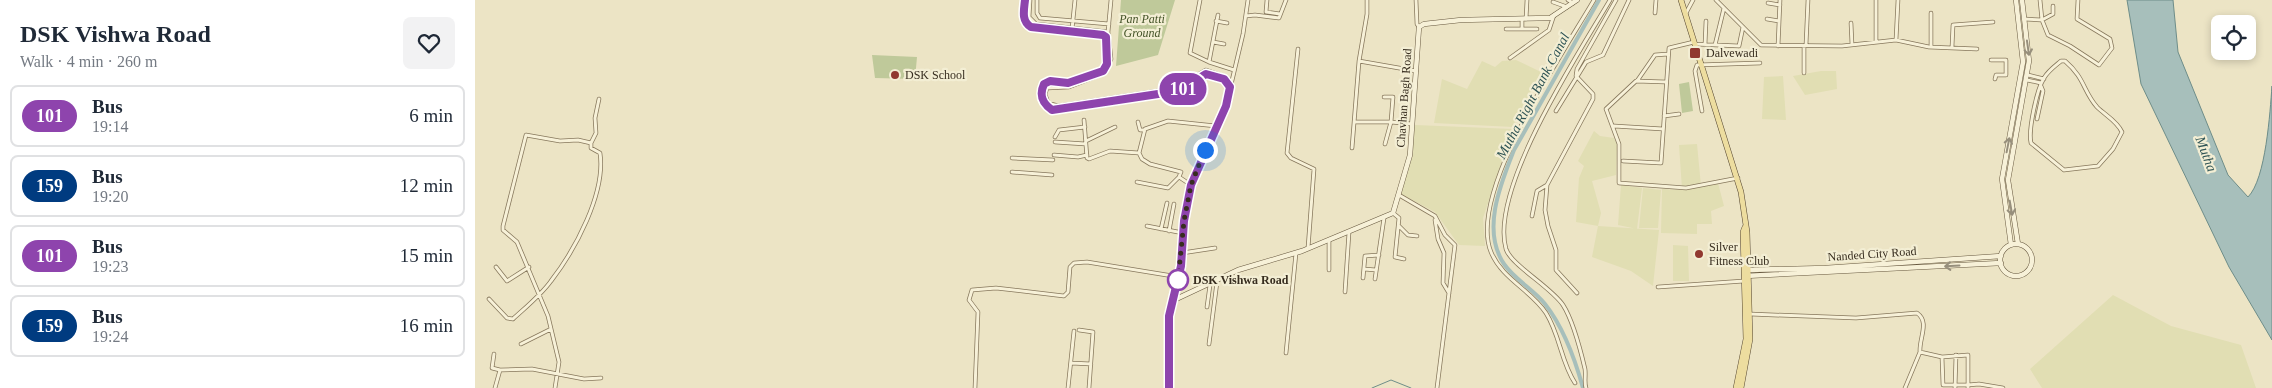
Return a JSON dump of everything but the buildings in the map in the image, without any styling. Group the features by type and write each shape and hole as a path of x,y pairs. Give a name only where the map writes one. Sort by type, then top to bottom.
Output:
{"main road":[{"path":"1681,0 1738,178 1745,227 1743,232 1750,314 1741,388"},
{"path":"1747,275 1748,339"},
{"path":"1736,388 1744,363"}],"street":[{"path":"1025,0 1023,17 1027,25 1034,28 1072,30"},
{"path":"1030,0 1029,17 1031,21 1039,24 1107,35"},
{"path":"1037,0 1037,13 1040,18 1109,24"},
{"path":"1072,30 1075,0"},
{"path":"1111,0 1107,35 1107,64 1103,71 1068,83 1050,81 1044,84 1041,94 1042,101 1052,110 1132,97"},
{"path":"1200,0 1189,53 1234,70"},
{"path":"1169,388 1168,334 1179,277 1183,233 1191,185 1226,106 1248,0"},
{"path":"1267,0 1266,12 1280,14"},
{"path":"1246,16 1255,15 1279,18 1286,0"},
{"path":"1352,148 1359,61 1367,14 1367,0"},
{"path":"1416,0 1417,24 1419,27 1424,24 1461,20 1550,18 1573,1"},
{"path":"1522,29 1527,0"},
{"path":"1575,384 1555,328 1545,312 1500,267 1490,249 1488,236 1490,208 1511,144 1594,0"},
{"path":"1585,386 1585,367 1563,306 1547,286 1525,270 1507,250 1505,218 1513,182 1545,111 1610,0"},
{"path":"1576,76 1578,67 1616,0"},
{"path":"1556,111 1587,61 1603,55 1629,0"},
{"path":"1655,13 1656,0"},
{"path":"1685,14 1693,0"},
{"path":"1716,0 1761,45 1852,44 1896,40 1931,47 1977,49"},
{"path":"1805,72 1808,0"},
{"path":"1876,0 1876,41"},
{"path":"1896,40 1898,0"},
{"path":"2011,244 2002,180 2023,62 2016,0"},
{"path":"2018,244 2008,180 2029,62 2022,0"},
{"path":"2040,0 2042,20 2048,36 2070,46 2099,65 2112,48 2110,39 2077,19 2078,0"},
{"path":"1553,2 1567,7"},
{"path":"1768,3 1780,2 1778,46"},
{"path":"2023,19 2042,20 2051,17 2053,6"},
{"path":"1715,45 1724,8"},
{"path":"1931,13 1931,47"},
{"path":"1209,62 1217,14"},
{"path":"1510,58 1549,30 1554,15"},
{"path":"1767,19 1779,21"},
{"path":"1217,21 1227,23"},
{"path":"1705,45 1706,21"},
{"path":"1952,48 1953,25 1993,22"},
{"path":"1851,23 1852,44"},
{"name":"Chavhan Bagh Road","path":"1393,213 1410,155 1419,27"},
{"path":"1623,161 1661,163 1669,48 1694,43 1739,46 1743,27"},
{"path":"1506,29 1537,29"},
{"path":"1044,84 1049,87 1069,87 1105,73 1110,64 1107,35"},
{"path":"1213,42 1224,44"},
{"path":"1297,49 1287,153 1291,158 1314,168 1308,249"},
{"path":"1668,54 1655,55 1636,82 1606,109 1614,126 1619,144 1619,183 1685,188 1738,178"},
{"path":"1991,60 2006,60 2006,75 1996,75 1995,79"},
{"path":"1359,61 1417,71"},
{"path":"2065,62 2081,78 2098,108 2120,128 2120,136 2098,166 2064,170 2031,143 2036,102 2044,79 2057,65 2065,62"},
{"path":"1701,111 1695,71 1697,65 1760,63"},
{"path":"1049,87 1045,90 1045,99 1053,106 1178,91 1206,74 1224,79 1230,87"},
{"path":"1576,76 1593,94 1593,99 1547,186 1545,210 1548,226 1557,250 1556,270 1577,293"},
{"path":"2027,78 2044,79"},
{"path":"2027,78 2041,84"},
{"path":"1636,82 1666,82"},
{"path":"2037,119 2043,91 2041,84"},
{"path":"1384,97 1393,97 1391,122 1385,144"},
{"path":"489,299 509,320 540,294 551,281 579,237 593,200 602,165 600,153 591,148 591,143 596,133 595,118 599,100"},
{"path":"1664,116 1679,114"},
{"path":"1084,120 1089,159 1110,151 1139,154"},
{"path":"1138,122 1140,130 1168,121 1217,126"},
{"path":"1354,122 1413,124"},
{"path":"1614,126 1663,129"},
{"path":"1055,142 1086,143 1115,127"},
{"path":"1055,137 1059,130 1085,128"},
{"path":"1137,182 1168,188 1179,177 1181,172 1142,160 1139,154 1145,129"},
{"path":"555,388 559,362 540,294 517,242 505,232 503,226 525,136 529,134 560,141 578,140 591,143"},
{"path":"1053,155 1078,157 1087,154"},
{"path":"1013,158 1053,160"},
{"path":"1012,172 1051,175"},
{"path":"1179,177 1191,185"},
{"path":"1531,216 1537,191 1547,186"},
{"path":"1399,195 1435,216 1445,236 1455,245 1437,388"},
{"path":"1161,230 1167,203"},
{"path":"1169,231 1174,204"},
{"path":"1173,301 1217,282 1238,270 1308,249 1393,213 1399,217 1395,257 1404,259"},
{"path":"1435,216 1438,239 1443,253 1443,283 1449,294"},
{"path":"1375,279 1384,218"},
{"path":"1147,226 1183,233"},
{"path":"1399,226 1408,235 1417,236"},
{"path":"1345,292 1349,232"},
{"path":"1329,240 1329,270"},
{"path":"2011,244 2024,246 2031,252 2032,261 2029,270 2022,275 2013,276 2005,271 2001,263 2003,250 2011,244"},
{"path":"1182,253 1215,248"},
{"path":"1286,353 1296,253"},
{"path":"1363,278 1365,256 1379,255"},
{"name":"Nanded City Road","path":"1747,275 1818,268 2001,256"},
{"path":"975,388 978,312 969,300 972,290 996,288 1064,296 1069,292 1070,267 1074,263 1087,262 1179,277"},
{"name":"Nanded City Road","path":"1747,275 1818,274 2001,263"},
{"path":"496,267 507,281 529,267"},
{"path":"1818,268 1818,274"},
{"path":"1364,269 1376,270"},
{"path":"1658,287 1747,275"},
{"path":"1209,344 1217,282"},
{"path":"1207,308 1210,285"},
{"path":"1750,314 1856,318 1917,313 1922,317 1924,323 1920,352 1905,388"},
{"path":"521,344 551,329"},
{"path":"1079,330 1093,332 1089,388"},
{"path":"1069,388 1074,331"},
{"path":"1920,352 1942,357 1968,356 1968,386"},
{"path":"494,354 493,368 500,370 529,368 584,379 601,378"},
{"path":"1955,355 1955,386"},
{"path":"1942,357 1943,386 1991,386 2003,388"},
{"path":"1071,363 1091,364"},
{"path":"495,388 500,370"}],"shaded area":[{"path":"1516,60 1541,72 1513,127 1434,123 1442,79 1467,89 1482,61 1495,67 1502,61"},
{"path":"1821,71 1836,71 1837,89 1805,95 1793,76"},
{"path":"1783,76 1786,120 1762,119 1764,77"},
{"path":"1415,125 1513,129 1483,218 1485,246 1459,245 1435,212 1401,194 1412,158"},
{"path":"1594,131 1600,136 1614,138 1617,144 1616,175 1592,181 1601,213 1598,226 1576,222 1579,178 1584,166 1578,161"},
{"path":"1697,144 1701,186 1682,189 1679,145"},
{"path":"1718,183 1724,206 1711,211 1712,224 1697,224 1697,234 1661,233 1662,189 1681,190"},
{"path":"1621,185 1642,188 1637,229 1618,225"},
{"path":"1643,188 1661,190 1658,228 1639,228"},
{"path":"1598,226 1659,230 1653,286 1631,271 1592,257"},
{"path":"1673,245 1688,246 1689,281 1673,281"},
{"path":"2113,295 2171,326 2241,345 2256,388 2042,388 2030,369"}],"green space":[{"name":"Pan Patti Ground","path":"1121,0 1175,0 1158,55 1116,66"},
{"path":"872,55 917,57 915,79 875,78"},
{"path":"1689,82 1693,111 1682,113 1679,84"}],"water":[{"name":"Mutha","path":"2127,0 2173,0 2178,52 2228,175 2248,197 2259,176 2263,161 2272,86 2272,340 2229,267 2141,84"}],"waterway":[{"name":"Mutha Right Bank Canal","path":"1583,388 1568,344 1552,313 1540,299 1513,275 1497,251 1494,222 1499,192 1514,150 1599,0"},
{"path":"1372,388 1391,380 1411,388"}],"bus line":[{"name":"101","path":"1025,0 1023,17 1027,25 1031,27 1105,35 1106,37 1107,64 1103,71 1064,84 1050,81 1044,84 1041,94 1042,101 1052,110 1178,91 1206,74 1224,79 1230,87 1226,106 1191,185 1184,221 1181,266 1169,316 1169,388"}],"place":[{"name":"Dalvewadi","path":"1695,53"},
{"name":"DSK School","path":"895,75"},
{"name":"Silver Fitness Club","path":"1699,254"},
{"name":"DSK Vishwa Road","path":"1178,280"}],"route":[{"path":"1178,280 1181,266 1184,221 1191,185 1205,150"}]}
